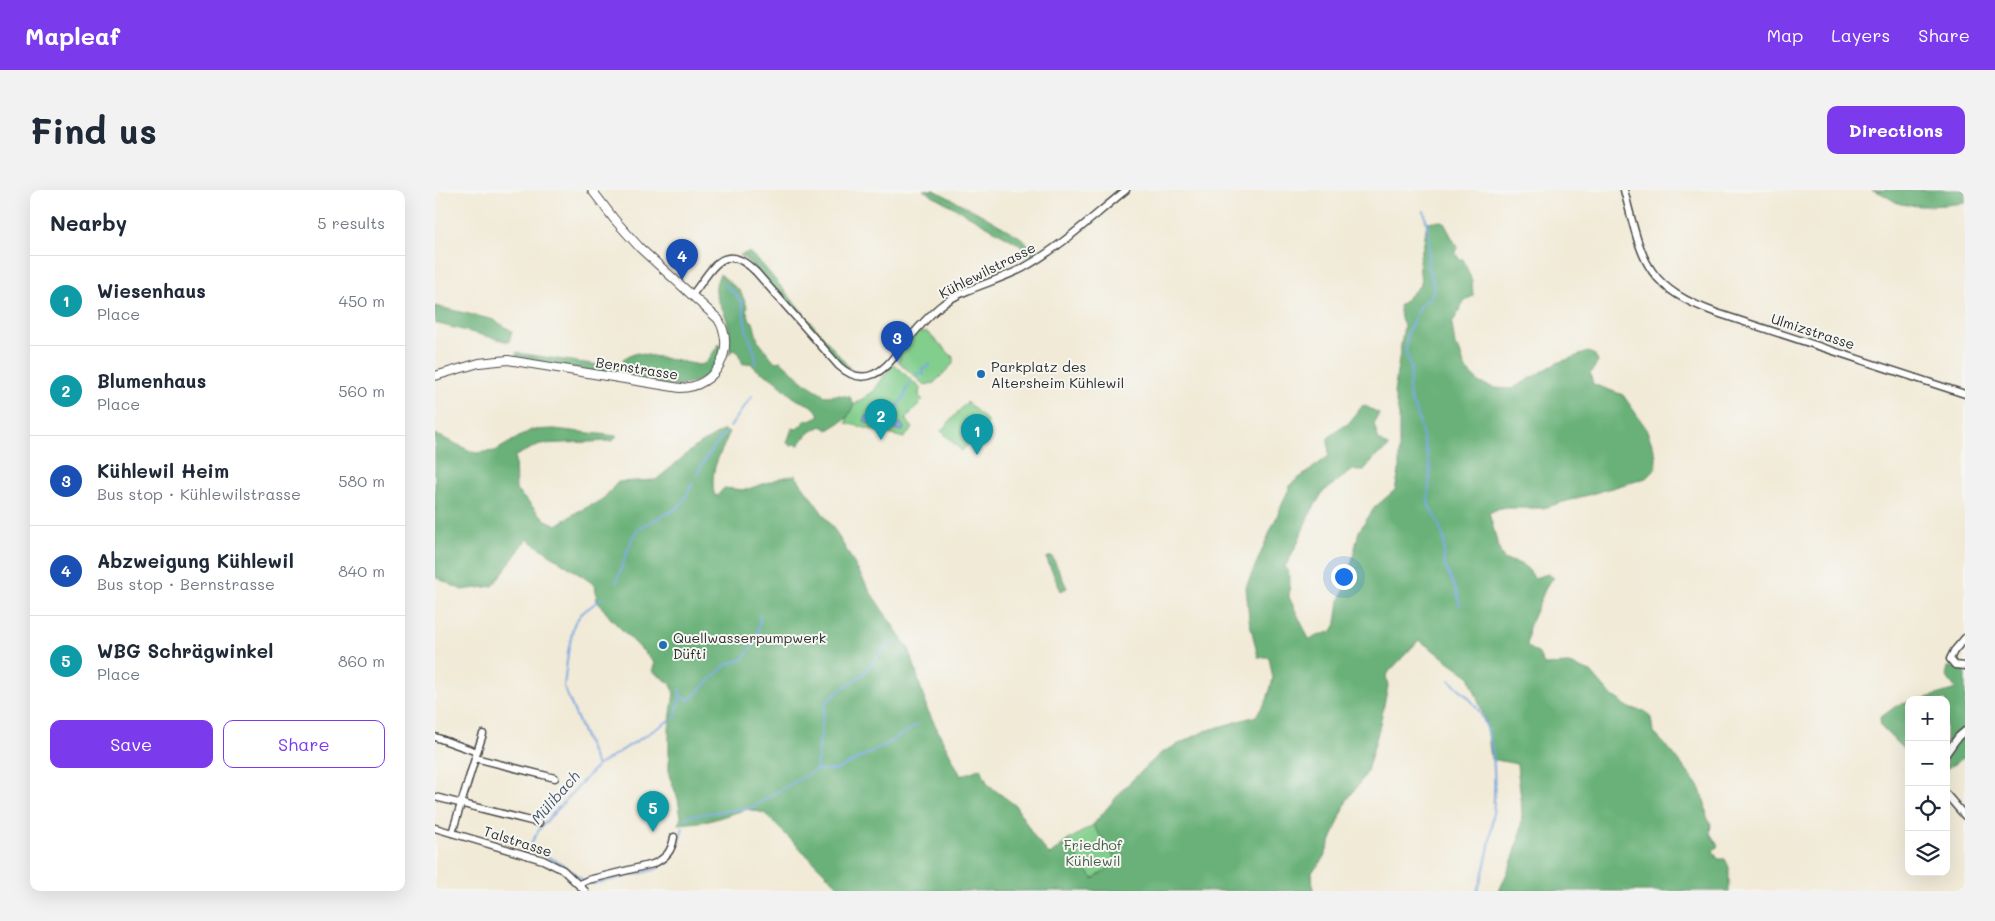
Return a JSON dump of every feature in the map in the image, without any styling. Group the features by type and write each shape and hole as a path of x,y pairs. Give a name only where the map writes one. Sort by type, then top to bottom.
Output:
{"street":[{"name":"Bernstrasse","path":"435,376 479,363 508,360 673,388 694,386 708,380 717,370 724,357 726,339 718,319 640,248 591,190"},
{"name":"Kühlewilstrasse","path":"692,295 709,270 718,262 729,258 743,261 757,272 839,366 855,376 869,376 885,367 926,320 943,304 964,292 1010,275 1039,258 1079,230 1126,190"},
{"name":"Ulmizstrasse","path":"1624,190 1641,251 1647,265 1660,281 1691,304 1965,394"},
{"path":"1965,638 1950,659 1955,665 1965,666"},
{"path":"1950,748 1965,731"},
{"path":"452,834 483,734"},
{"path":"435,737 476,754 555,778"},
{"path":"435,797 539,823"},
{"path":"1950,799 1965,816"},
{"name":"Talstrasse","path":"435,828 543,860 583,882 585,891"},
{"path":"583,882 661,861 670,852 674,838"}],"green space":[{"path":"923,190 934,190 977,212 1020,237 1040,255 1035,259 1017,243"},
{"path":"1872,190 1965,190 1965,203 1933,206 1901,204"},
{"path":"1443,221 1458,249 1455,252 1459,259 1463,259 1472,281 1473,296 1464,301 1452,324 1455,346 1460,352 1465,368 1480,383 1495,388 1512,389 1557,363 1588,352 1595,355 1598,362 1590,374 1593,384 1623,395 1646,428 1656,455 1656,468 1646,478 1543,508 1500,508 1489,513 1500,552 1505,560 1522,565 1534,578 1548,574 1554,578 1548,583 1529,626 1527,646 1539,654 1544,665 1569,664 1591,672 1610,694 1631,709 1645,711 1651,718 1653,732 1672,752 1699,787 1705,803 1707,817 1711,824 1710,833 1718,846 1713,851 1718,859 1725,859 1729,867 1729,891 1499,891 1515,854 1520,834 1522,814 1517,764 1491,759 1487,725 1469,676 1419,640 1386,675 1388,686 1379,729 1366,774 1347,800 1323,860 1312,872 1313,891 834,891 838,886 764,813 747,809 709,821 679,824 681,817 678,799 669,775 669,729 674,692 671,684 652,671 655,663 612,620 597,601 595,585 527,539 493,586 462,590 435,577 435,434 475,453 495,451 531,430 554,429 617,436 612,441 540,444 515,456 516,490 546,520 557,525 577,512 602,500 618,482 656,480 695,447 724,430 729,433 713,476 714,494 717,496 724,488 745,490 795,475 836,532 871,593 910,651 927,709 961,776 981,768 988,785 1015,805 1036,839 1050,855 1067,841 1093,879 1118,862 1093,825 1125,787 1161,753 1205,731 1256,716 1267,700 1273,679 1269,657 1258,657 1249,619 1246,587 1291,484 1329,456 1328,438 1339,428 1348,424 1363,405 1379,413 1374,424 1379,440 1389,447 1376,456 1364,470 1352,470 1323,492 1308,517 1285,567 1290,576 1289,597 1309,639 1332,631 1336,624 1339,601 1346,587 1359,531 1375,507 1395,490 1399,472 1399,415 1394,393 1404,325 1399,306 1421,284 1419,260 1427,222"},
{"path":"749,252 762,264 852,371 840,365 752,265 740,255"},
{"path":"720,274 740,291 748,308 746,309 750,320 753,322 758,341 775,362 781,361 824,396 840,395 850,397 854,405 847,418 828,430 821,426 807,434 799,445 793,444 791,446 787,443 792,428 797,429 806,419 811,421 819,416 818,412 811,406 798,400 775,381 756,369 751,363 743,364 737,351 733,350 729,354 729,329 716,290"},
{"path":"435,306 494,320 512,331 509,342 435,323"},
{"path":"918,332 927,332 953,357 953,364 934,383 924,385 899,362 899,355"},
{"path":"719,344 722,350 714,366 705,377 692,383 674,386 515,357 517,352 612,367 622,365 624,358 637,353 700,365 706,363"},
{"path":"895,365 920,388 919,396 923,400 905,419 913,428 904,438 846,423 849,412 854,405 874,391 890,367"},
{"path":"967,402 989,422 962,451 941,431"},
{"path":"1052,556 1067,588 1061,591 1046,558"},
{"path":"1948,667 1965,668 1965,757 1950,766 1950,696 1932,696 1956,689 1946,676"},
{"path":"1905,703 1905,751 1881,727 1880,718 1896,706"},
{"name":"Friedhof Kühlewil","path":"1093,825 1118,862 1093,879 1067,841"}],"water":[{"path":"894,412 897,414 894,423 902,424 903,431 864,421 866,416 872,415 882,423 887,423"}],"waterway":[{"path":"1424,211 1429,235 1429,254 1427,260 1434,287 1431,296 1419,307 1407,335 1406,353 1411,368 1410,399 1417,412 1430,467 1428,501 1444,539 1444,564 1457,592 1460,605"},
{"path":"726,285 742,302 746,329 755,353 756,364"},
{"path":"916,375 918,373 924,375 922,368 927,368 930,363"},
{"path":"894,412 911,382"},
{"path":"730,427 752,396"},
{"path":"697,475 704,461 725,433"},
{"path":"616,583 633,536 639,528 676,509 683,502 693,482"},
{"path":"597,766 564,687 568,652 574,624 582,613 602,598"},
{"path":"675,719 680,697 689,700 726,665 743,659 757,639 760,615"},
{"path":"816,770 825,704 862,675 890,642"},
{"path":"1449,680 1478,709 1490,739 1493,760 1494,806 1488,852 1477,891"},
{"path":"680,689 680,697"},
{"name":"Mülibach","path":"531,843 541,827 597,766 670,720"},
{"path":"686,818 688,816 754,807 816,770 836,770 885,745 917,725"},
{"path":"587,882 593,884 654,870 670,858 683,828"},
{"path":"534,850 562,864 583,880"}],"place":[{"name":"Abzweigung Kühlewil","path":"682,280"},
{"name":"Kühlewil Heim","path":"897,362"},
{"name":"Parkplatz des Altersheim Kühlewil","path":"981,374"},
{"name":"Blumenhaus","path":"881,440"},
{"name":"Wiesenhaus","path":"977,455"},
{"name":"Quellwasserpumpwerk Düfti","path":"663,645"},
{"name":"WBG Schrägwinkel","path":"653,832"}]}
